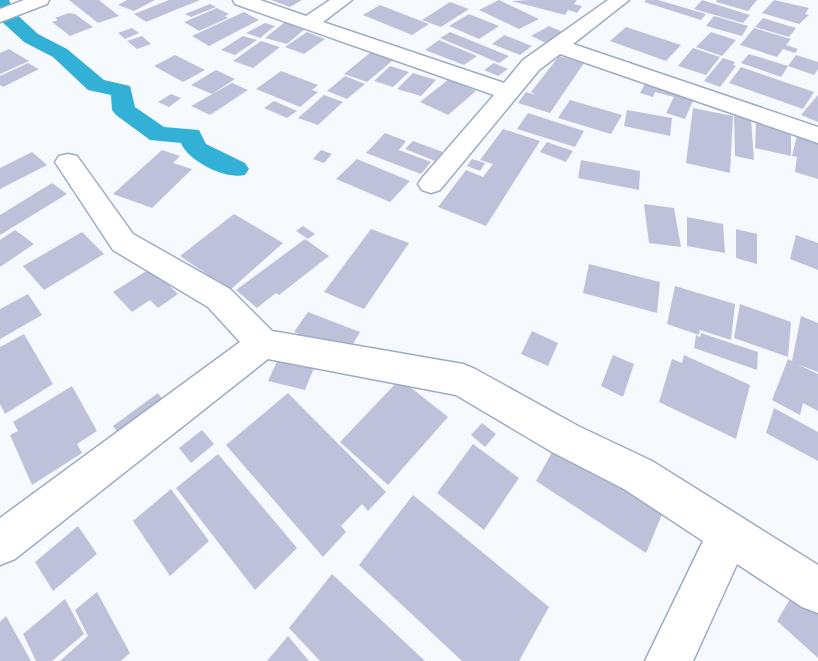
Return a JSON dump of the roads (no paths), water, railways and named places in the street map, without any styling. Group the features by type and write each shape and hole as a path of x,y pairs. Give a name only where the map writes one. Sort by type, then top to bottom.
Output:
{"street":[{"path":"7,14 40,0"},
{"path":"242,0 508,92"},
{"path":"310,22 343,0"},
{"path":"431,184 531,65 620,0"},
{"path":"558,46 818,135"},
{"path":"68,162 123,242 219,298 263,344 464,380 565,440 638,475 818,591"},
{"path":"0,544 263,344"},
{"path":"669,661 729,534"}],"waterway":[{"path":"0,0 5,14 31,38 60,53 96,85 122,91 124,110 159,135 190,135 196,149 236,169"}]}
